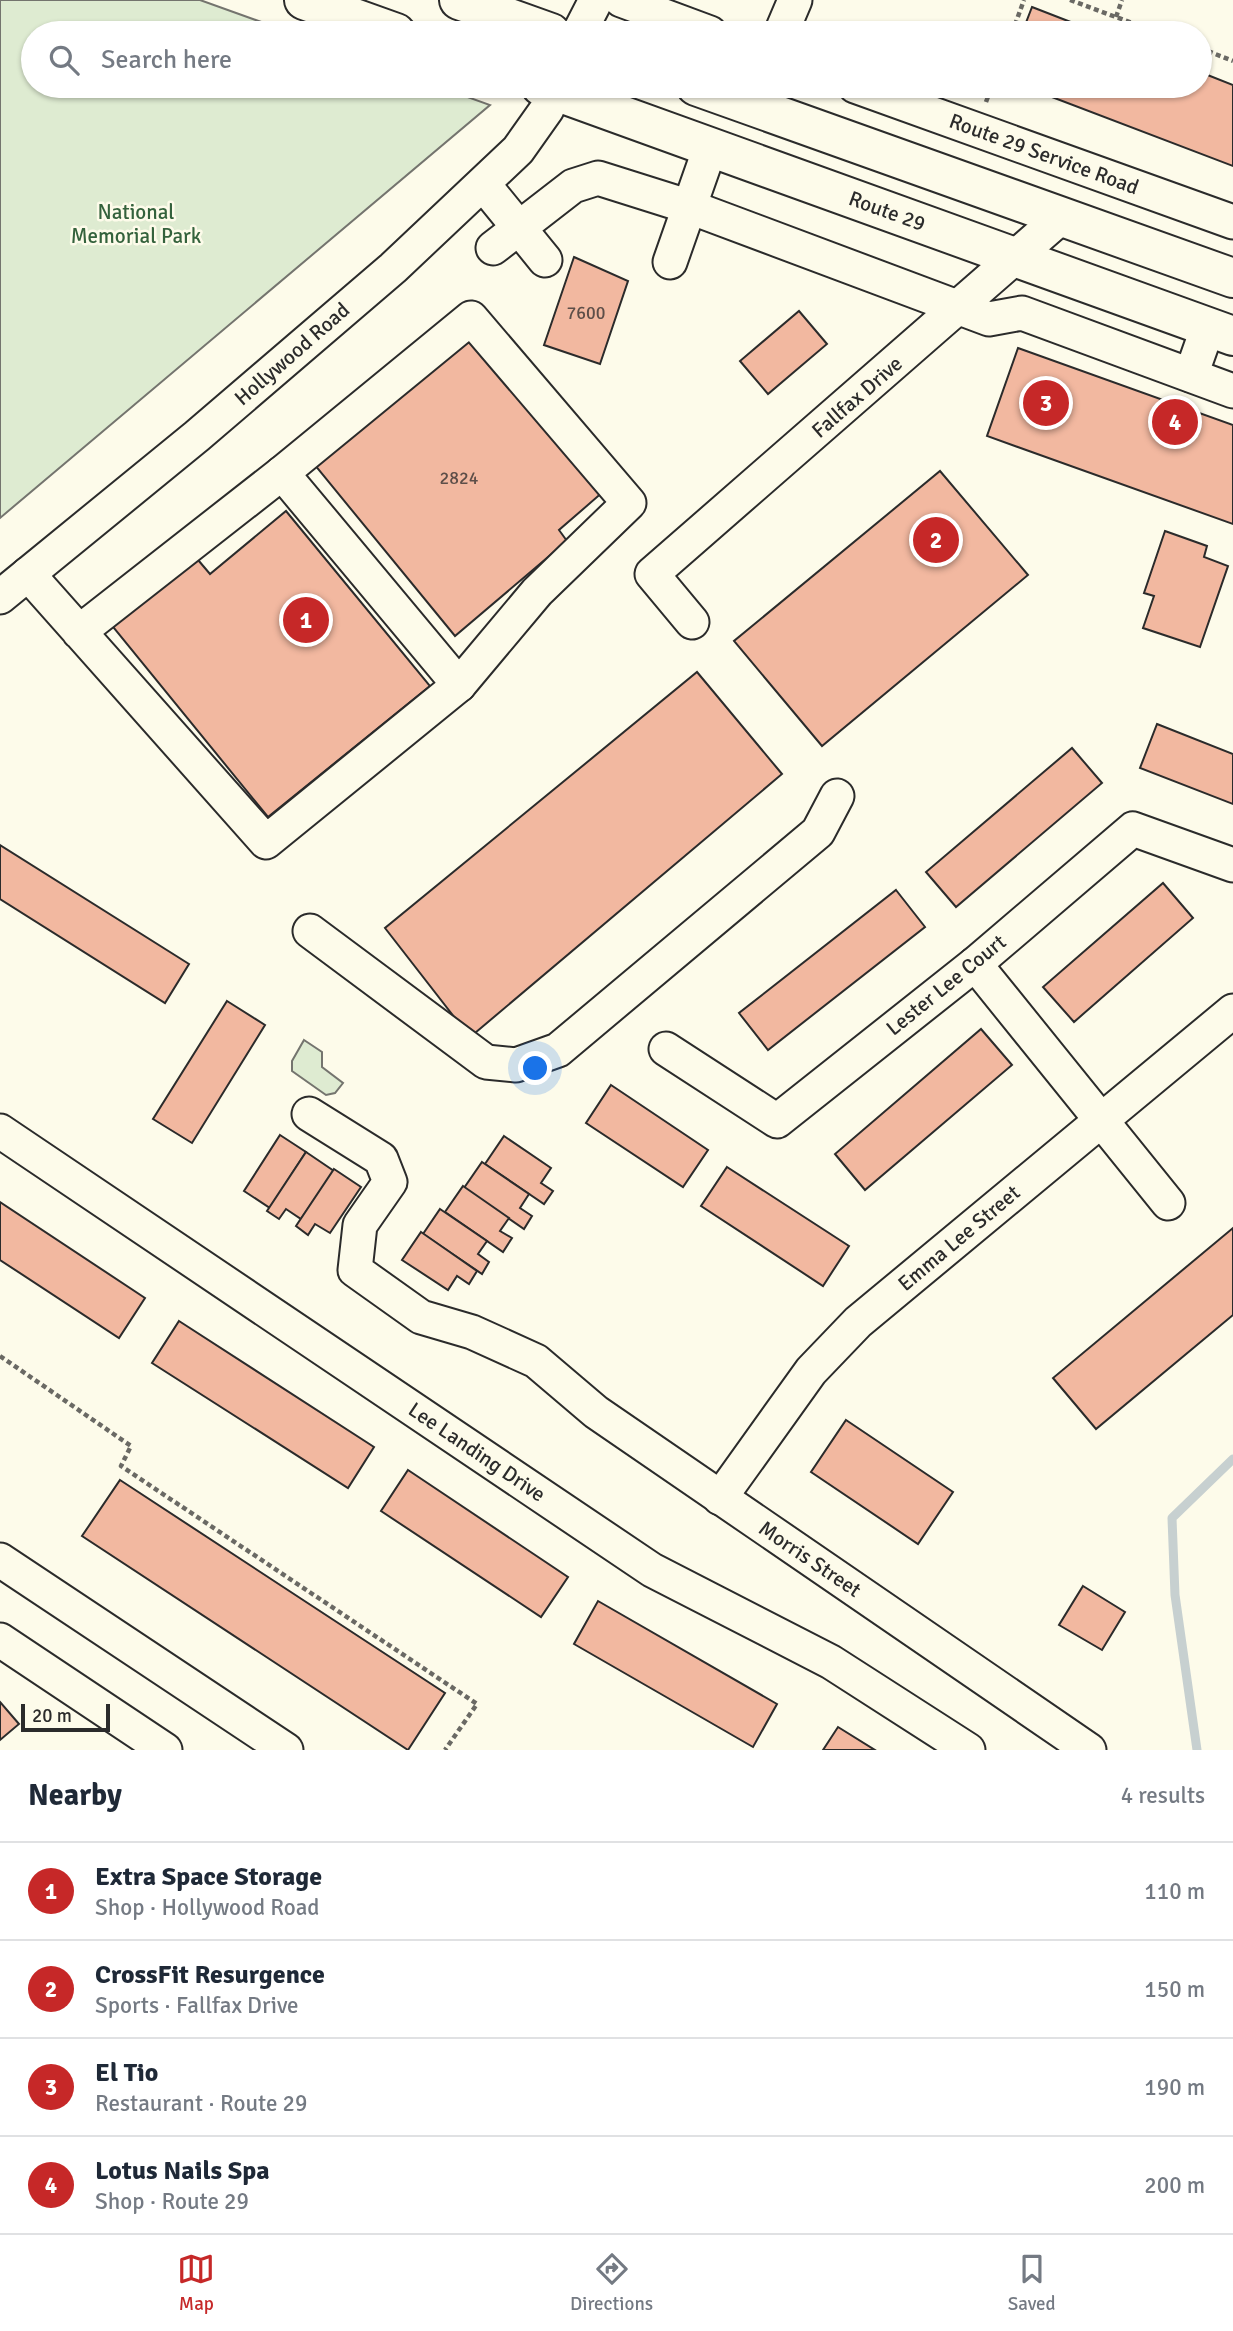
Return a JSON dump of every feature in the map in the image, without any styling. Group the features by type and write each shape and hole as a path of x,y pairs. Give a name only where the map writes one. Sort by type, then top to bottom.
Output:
{"main road":[{"path":"304,0 363,21"},
{"path":"459,0 518,21"},
{"name":"Route 29","path":"580,98 710,148 1221,332"},
{"path":"729,98 1233,278"}],"street":[{"path":"585,21 596,0"},
{"path":"621,0 678,21"},
{"path":"786,21 794,0"},
{"name":"Hollywood Road","path":"0,597 197,436 393,268 484,185 518,150 547,109 549,98"},
{"name":"Route 29 Service Road","path":"888,98 1233,222"},
{"path":"670,262 710,148"},
{"path":"493,248 573,187 598,178 690,207 989,319 1022,313 1233,391"},
{"path":"484,185 545,261"},
{"name":"Fallfax Drive","path":"692,622 652,574 960,308 1060,217"},
{"path":"28,574 79,632 266,842 459,685 537,592 629,503 471,318 282,473 79,632"},
{"path":"1191,375 1221,332"},
{"path":"282,473 459,685"},
{"path":"310,931 486,1062 516,1065 558,1050 818,832 837,796"},
{"name":"Lester Lee Court","path":"666,1049 777,1121 975,964 1133,830 1233,865"},
{"path":"975,964 1168,1203"},
{"name":"Emma Lee Street","path":"720,1498 811,1371 859,1322 1233,1011"},
{"name":"Morris Street","path":"309,1114 382,1159 390,1182 360,1225 355,1270 421,1317 472,1332 536,1361 596,1412 1066,1744"},
{"name":"Lee Landing Drive","path":"0,1131 652,1570 831,1662 968,1750"},
{"path":"0,1560 286,1750"},
{"path":"0,1640 165,1750"}],"path":[{"path":"1016,21 1024,0"},
{"path":"1070,0 1127,21"},
{"path":"1116,17 1122,0"},
{"path":"1212,53 1233,61"},
{"path":"0,1356 131,1446 121,1466 477,1704 445,1750"}],"green space":[{"name":"National Memorial Park","path":"0,0 200,0 259,21 21,21 21,98 470,98 490,105 0,518"},
{"path":"304,1040 322,1052 322,1067 343,1083 335,1093 326,1095 292,1071 292,1061"}],"building":[{"path":"1032,7 1068,21 1027,21"},
{"path":"1212,77 1233,85 1233,166 1054,98 1212,98"},
{"path":"574,257 628,281 600,364 544,345"},
{"path":"799,311 827,344 768,394 740,361"},
{"path":"474,332 604,491 559,530 567,541 455,636 314,464"},
{"path":"1018,348 1233,425 1233,524 987,436"},
{"path":"940,471 1028,575 822,746 734,641"},
{"path":"286,511 430,686 268,817 109,622 193,554 210,574"},
{"path":"1165,531 1207,546 1204,557 1228,566 1200,647 1143,628 1154,596 1144,593"},
{"path":"697,672 782,774 475,1033 455,1018 385,928"},
{"path":"1157,724 1233,754 1233,804 1140,768"},
{"path":"1072,748 1102,783 956,907 926,872"},
{"path":"0,845 189,964 165,1003 0,899"},
{"path":"1163,883 1193,918 1074,1022 1043,987"},
{"path":"896,890 925,927 768,1050 739,1013"},
{"path":"227,1001 265,1025 192,1143 153,1119"},
{"path":"981,1029 1012,1065 865,1190 835,1154"},
{"path":"611,1085 708,1150 683,1187 586,1123"},
{"path":"280,1135 306,1152 270,1208 244,1191"},
{"path":"504,1136 551,1168 541,1183 553,1191 544,1204 485,1164"},
{"path":"306,1152 334,1171 301,1219 286,1209 279,1219 267,1211"},
{"path":"482,1162 529,1194 520,1208 532,1216 524,1229 464,1188"},
{"path":"727,1167 849,1246 823,1286 701,1206"},
{"path":"334,1169 361,1187 330,1233 315,1224 308,1235 296,1226"},
{"path":"463,1186 509,1218 500,1231 512,1238 503,1252 445,1212"},
{"path":"0,1202 145,1298 119,1338 0,1260"},
{"path":"440,1209 487,1241 478,1254 489,1262 482,1274 423,1234"},
{"path":"1233,1228 1233,1315 1096,1429 1053,1378"},
{"path":"421,1232 477,1271 469,1284 457,1276 448,1290 402,1260"},
{"path":"179,1321 374,1447 348,1488 152,1363"},
{"path":"846,1420 953,1492 918,1544 811,1472"},
{"path":"408,1470 568,1577 541,1617 381,1511"},
{"path":"120,1480 445,1693 408,1750 82,1536"},
{"path":"1083,1586 1125,1612 1102,1650 1059,1625"},
{"path":"598,1601 777,1704 753,1747 574,1644"},
{"path":"0,1702 19,1724 0,1740"},
{"path":"838,1727 875,1750 823,1750"}],"waterway":[{"path":"1197,1750 1175,1595 1172,1518 1233,1459"}],"place":[{"name":"El Tio","path":"1046,403"},
{"name":"Lotus Nails Spa","path":"1175,422"},
{"name":"CrossFit Resurgence","path":"936,540"},
{"name":"Extra Space Storage","path":"306,620"}]}
